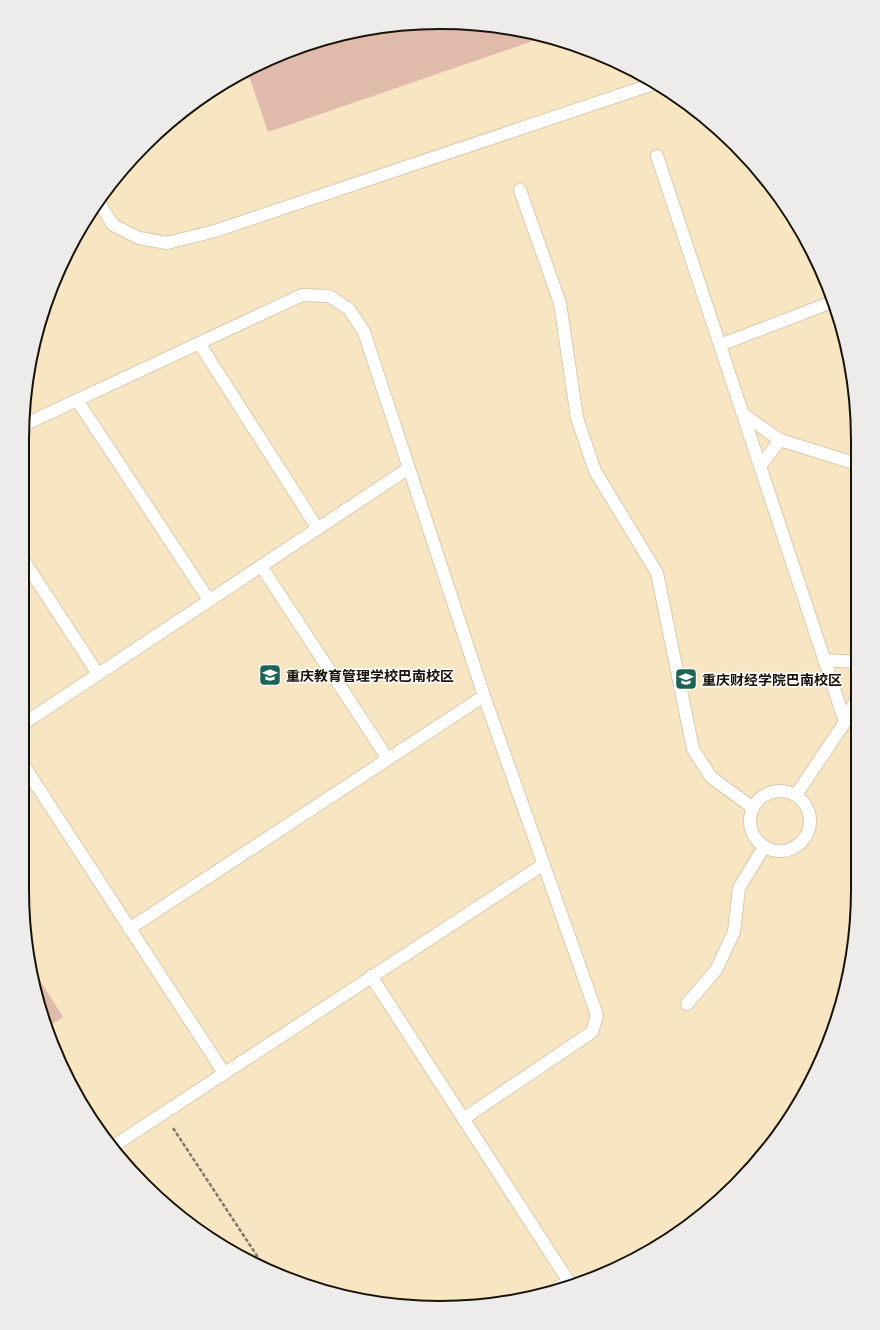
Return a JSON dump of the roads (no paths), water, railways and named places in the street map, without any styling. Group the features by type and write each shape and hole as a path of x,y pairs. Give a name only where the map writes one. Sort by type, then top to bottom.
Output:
{"lane":[{"path":"102,207 113,225 139,238 167,243 215,232 648,86"},
{"path":"657,156 844,722"},
{"path":"520,190 560,303 577,418 595,471 657,574 693,749 711,777 752,808"},
{"path":"30,422 302,295 329,296 349,309 364,332 484,696 597,1016 592,1032 463,1119"},
{"path":"720,345 827,304"},
{"path":"199,344 318,528"},
{"path":"77,400 209,600"},
{"path":"743,414 780,440 851,462"},
{"path":"760,466 780,440"},
{"path":"29,720 409,468"},
{"path":"261,566 388,759"},
{"path":"29,569 98,674"},
{"path":"824,660 851,662"},
{"path":"129,929 484,696"},
{"path":"796,795 844,722 851,709"},
{"path":"29,775 224,1073"},
{"path":"783,790 796,795 804,801 811,819 810,828 806,837 800,844 792,849 782,852 764,847 757,841 752,832 750,823 752,808 760,797 769,792 783,790"},
{"path":"688,1004 716,970 734,932 739,888 764,847"},
{"path":"117,1144 544,864"},
{"path":"371,976 568,1280"}],"place":[{"name":"重庆教育管理学校巴南校区","path":"270,675"},
{"name":"重庆财经学院巴南校区","path":"686,679"}]}
